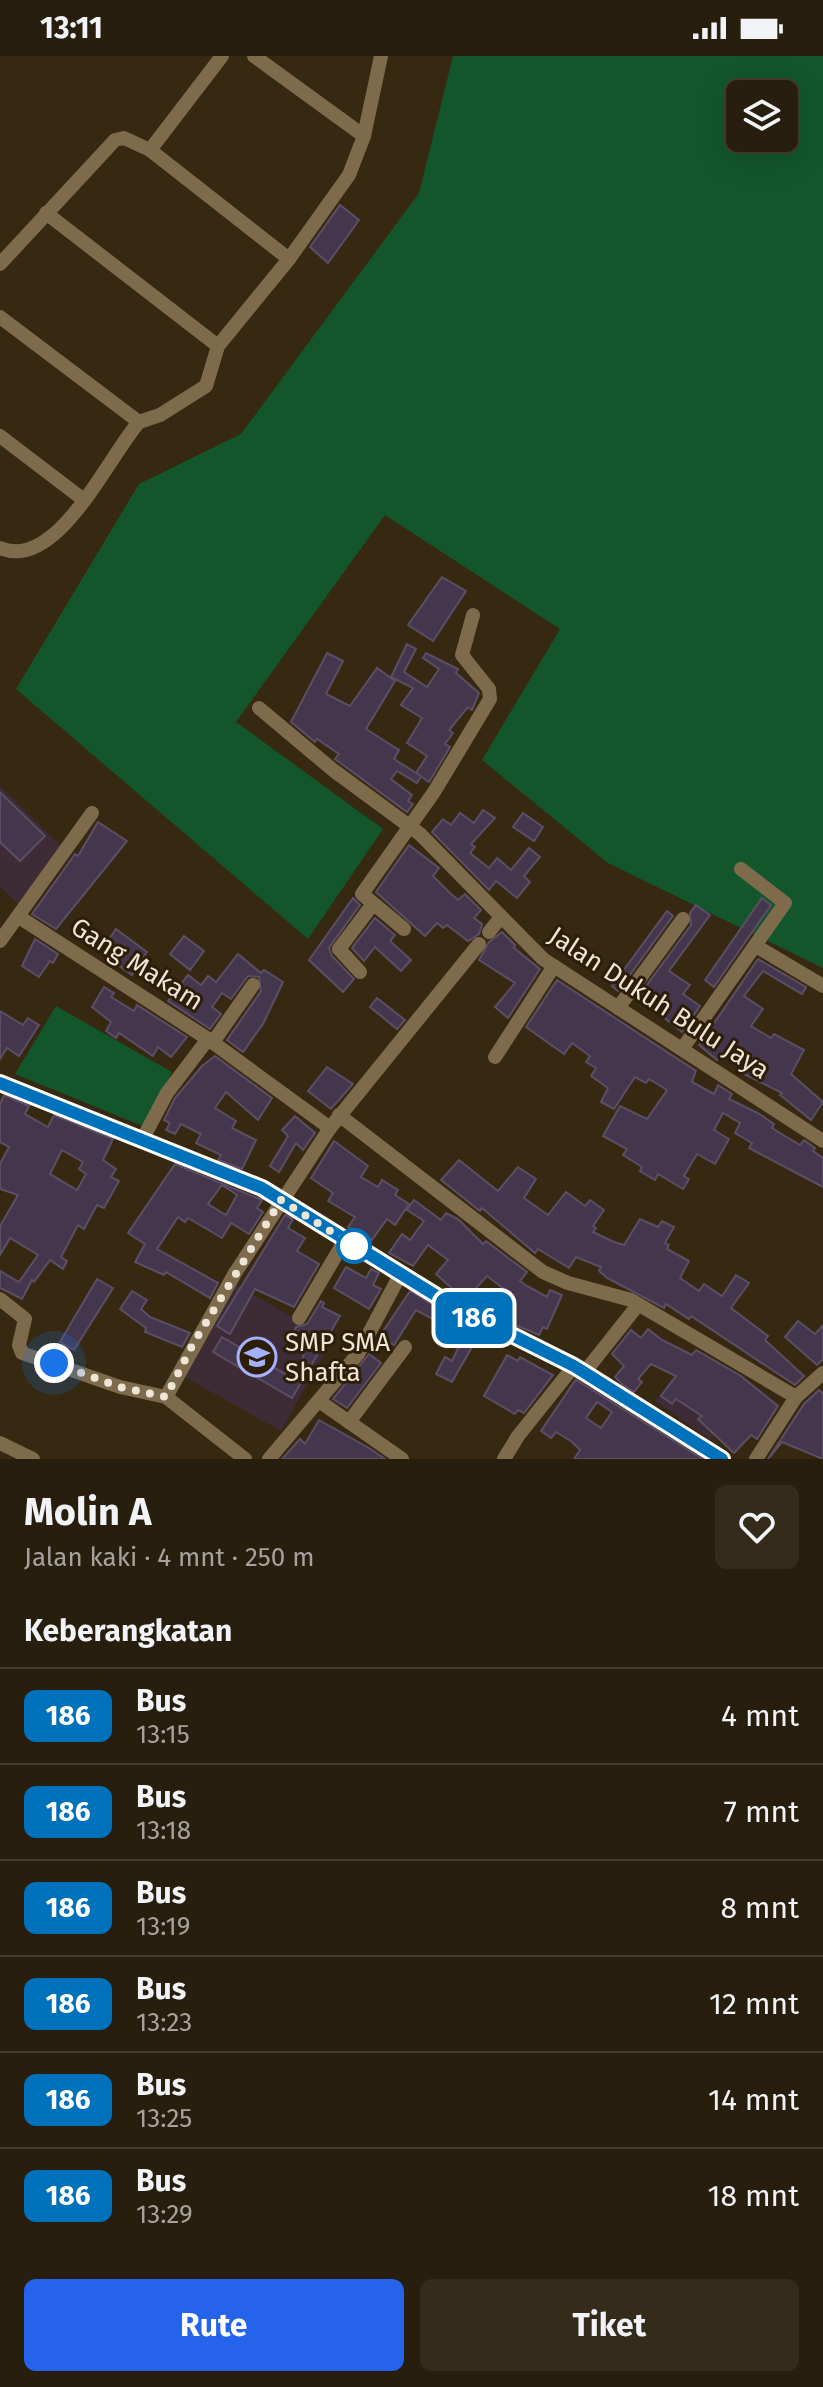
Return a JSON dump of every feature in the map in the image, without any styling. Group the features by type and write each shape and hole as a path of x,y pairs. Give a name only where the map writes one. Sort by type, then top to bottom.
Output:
{"street":[{"path":"150,150 222,56"},
{"path":"254,56 364,136"},
{"path":"0,548 13,552 22,550 54,536 84,500 139,422 160,415 206,386 218,346 289,259 349,175 364,136 381,56"},
{"path":"0,264 115,140 124,138 150,150 289,259"},
{"path":"46,213 218,346"},
{"path":"0,317 139,422"},
{"path":"0,436 84,500"},
{"path":"404,929 363,892 410,827 490,699 489,689 462,655 473,615"},
{"name":"Jalan Dukuh Bulu Jaya","path":"259,708 410,827 528,946 554,966 823,1141"},
{"path":"1,937 19,917 92,813"},
{"path":"682,1049 786,901 741,869"},
{"path":"360,972 339,949 373,904"},
{"name":"Gang Makam","path":"19,917 211,1040 173,1084 142,1140"},
{"path":"166,1397 193,1344 281,1200 339,1115 501,917"},
{"path":"618,1008 683,919"},
{"path":"756,946 823,986"},
{"path":"495,1057 554,966"},
{"path":"253,985 211,1040 330,1128"},
{"path":"0,1083 244,1180 471,1317 579,1370 722,1459"},
{"path":"339,1115 543,1272 568,1283 618,1295 796,1397"},
{"path":"299,1318 345,1240"},
{"path":"269,1459 358,1354 400,1275"},
{"path":"0,1299 25,1319 19,1349 26,1356 120,1387 166,1397 245,1459"},
{"path":"504,1459 518,1436 638,1305"},
{"path":"349,1422 405,1347"},
{"path":"756,1459 796,1397 823,1373"},
{"path":"319,1401 402,1459"},
{"path":"0,1443 33,1459"}],"shaded area":[{"path":"0,786 64,849 21,907 0,887"},
{"name":"SMP SMA Shafta","path":"233,1283 332,1340 281,1431 181,1375"},
{"path":"677,1372 731,1417 710,1440 655,1401"}],"green space":[{"path":"453,56 823,56 823,968 608,863 482,760 560,629 385,515 236,722 383,829 308,939 16,689 139,484 241,434 419,193"},
{"path":"56,1006 172,1072 145,1127 15,1074"}],"building":[{"path":"340,205 359,220 328,263 310,247"},
{"path":"442,577 466,591 433,641 408,625"},
{"path":"407,644 416,649 404,672 427,687 439,669 423,658 426,653 458,669 456,673 479,693 472,710 468,707 449,730 453,733 445,744 450,747 429,782 416,773 427,756 407,743 422,718 401,705 413,688 391,677"},
{"path":"327,653 343,661 326,694 350,706 377,668 395,681 366,729 399,750 394,759 421,776 417,783 397,771 391,779 412,795 408,801 413,804 407,812 335,759 339,754 317,739 315,742 291,722"},
{"path":"0,792 45,836 20,861 0,842"},
{"path":"483,810 495,818 471,844 475,847 470,853 489,868 497,858 511,870 529,848 540,857 524,876 530,882 517,898 496,881 489,890 432,832 443,819 451,825 460,813 474,823"},
{"path":"523,813 543,827 534,841 513,827"},
{"path":"98,822 127,841 56,929 32,914 75,854 78,856"},
{"path":"409,845 439,868 433,876 450,893 458,900 465,894 481,910 474,918 482,924 479,934 468,941 447,925 443,928 437,923 425,936 376,892"},
{"path":"353,898 360,905 329,948 332,956 354,979 343,992 309,960"},
{"path":"762,898 771,905 714,987 705,980"},
{"path":"696,905 710,915 669,971 690,985 683,994 700,1006 682,1032 638,997 691,925 690,913"},
{"path":"667,911 673,916 618,991 612,986"},
{"path":"375,918 395,935 390,941 411,960 401,971 375,947 364,961 352,948"},
{"path":"116,929 147,952 132,975 100,952"},
{"path":"502,932 515,945 514,948 540,969 508,1018 495,1007 515,983 479,960 489,942"},
{"path":"184,936 204,951 190,970 170,954"},
{"path":"35,939 58,954 39,977 22,966"},
{"path":"238,954 261,973 264,970 283,982 263,1024 243,1052 227,1040 261,991 259,977 248,976 231,999 222,993 212,1007 221,1014 210,1029 168,1001 188,975 201,985 208,976 216,982"},
{"path":"758,959 806,987 802,994 763,971 744,996 763,1009 751,1026 771,1038 774,1034 804,1050 791,1074 823,1102 811,1120 780,1095 782,1093 738,1071 745,1060 727,1048 717,1060 699,1045"},
{"path":"557,980 696,1071 692,1082 714,1094 718,1085 732,1094 729,1099 774,1124 772,1128 800,1145 804,1140 815,1148 813,1151 823,1158 823,1187 749,1148 752,1143 735,1133 740,1123 723,1113 714,1130 729,1139 715,1164 697,1154 684,1176 689,1179 683,1189 658,1174 655,1180 640,1171 642,1167 623,1155 627,1149 603,1136 620,1106 647,1119 667,1090 649,1079 646,1083 635,1077 614,1109 601,1102 608,1088 591,1076 596,1068 586,1062 590,1056 572,1043 564,1054 526,1027"},
{"path":"104,987 114,993 111,997 134,1011 137,1005 187,1037 171,1057 158,1047 153,1056 119,1033 116,1038 106,1031 111,1022 92,1007"},
{"path":"377,998 405,1020 397,1029 370,1007"},
{"path":"0,1011 23,1025 28,1018 39,1025 19,1056 7,1048 0,1059"},
{"path":"215,1056 272,1098 258,1120 226,1092 215,1108 236,1121 232,1128 256,1140 242,1169 218,1160 221,1155 196,1143 201,1134 181,1124 175,1134 166,1130 170,1123 164,1120 175,1098 202,1066"},
{"path":"327,1067 353,1084 331,1109 308,1091"},
{"path":"4,1095 29,1106 25,1114 48,1127 54,1115 113,1139 103,1160 116,1169 111,1177 119,1181 104,1208 97,1205 84,1229 78,1225 61,1257 67,1261 63,1269 50,1260 34,1282 32,1280 22,1299 0,1288 0,1271 19,1282 38,1255 10,1238 0,1255 0,1226 18,1195 0,1189 0,1164 9,1147 0,1142 0,1104","holes":["62,1150 83,1162 79,1169 86,1174 77,1190 50,1174"]},
{"path":"295,1116 315,1133 303,1150 296,1143 279,1172 270,1166 288,1136 282,1130"},
{"path":"334,1141 368,1166 361,1177 378,1187 382,1180 398,1190 395,1195 409,1204 395,1225 387,1219 372,1240 348,1227 355,1217 328,1201 333,1193 311,1178"},
{"path":"459,1160 498,1191 518,1167 536,1179 524,1198 548,1215 566,1192 585,1206 590,1200 604,1210 593,1226 596,1228 593,1232 614,1242 624,1245 640,1219 658,1227 662,1221 674,1227 665,1243 669,1245 667,1249 689,1261 680,1278 699,1291 704,1284 722,1296 736,1275 749,1283 731,1308 768,1336 765,1340 804,1376 795,1385 691,1316 689,1319 666,1304 664,1308 607,1278 599,1271 601,1267 576,1257 569,1268 538,1249 535,1253 482,1208 480,1211 441,1180"},
{"path":"175,1164 262,1200 257,1208 263,1212 249,1234 231,1223 222,1238 188,1218 185,1222 178,1217 157,1249 218,1283 210,1298 166,1272 164,1275 135,1262 145,1244 128,1233","holes":["222,1185 237,1195 226,1215 208,1204"]},
{"path":"414,1200 441,1220 446,1213 458,1219 483,1244 486,1241 527,1272 520,1281 527,1286 547,1297 550,1290 562,1295 547,1329 543,1327 539,1335 503,1320 512,1295 487,1276 465,1300 436,1274 448,1260 428,1245 413,1266 389,1253 402,1234 410,1240 424,1221 407,1210"},
{"path":"285,1215 293,1219 288,1228 305,1238 297,1251 319,1264 294,1307 255,1289 230,1334 217,1326"},
{"path":"346,1267 366,1278 371,1269 379,1273 373,1285 381,1289 369,1309 334,1288"},
{"path":"97,1279 113,1288 74,1350 60,1342"},
{"path":"132,1291 147,1300 141,1309 150,1317 190,1333 182,1347 145,1332 146,1328 120,1309"},
{"path":"410,1291 480,1333 452,1382 436,1374 445,1357 452,1361 466,1331 441,1316 438,1322 416,1310 394,1345 380,1336"},
{"path":"321,1301 324,1303 322,1307 340,1316 292,1398 213,1352 222,1337 292,1378 308,1347 290,1338 296,1327 307,1324"},
{"path":"798,1321 815,1334 823,1325 823,1359 817,1365 785,1337"},
{"path":"648,1329 662,1340 692,1355 696,1350 741,1376 778,1406 757,1439 751,1435 734,1453 698,1419 702,1416 676,1399 672,1404 661,1396 676,1376 651,1364 638,1379 642,1382 634,1392 615,1377 624,1366 612,1354 631,1330 641,1338"},
{"path":"369,1354 381,1363 347,1408 333,1399"},
{"path":"507,1355 518,1361 520,1357 553,1375 524,1413 518,1410 515,1414 484,1396"},
{"path":"576,1379 703,1459 574,1459 580,1450 571,1441 556,1432 551,1438 541,1431","holes":["597,1402 612,1412 601,1428 586,1418"]},
{"path":"819,1390 823,1394 823,1459 782,1442 768,1459 804,1404"},
{"path":"319,1420 385,1459 282,1459 300,1439 305,1444"}],"bus line":[{"name":"186","path":"0,1083 262,1188 471,1317 574,1366 722,1459"}],"place":[{"name":"SMP SMA Shafta","path":"257,1357"}],"route":[{"path":"54,1363 120,1387 166,1397 193,1344 281,1200 354,1246"}]}
